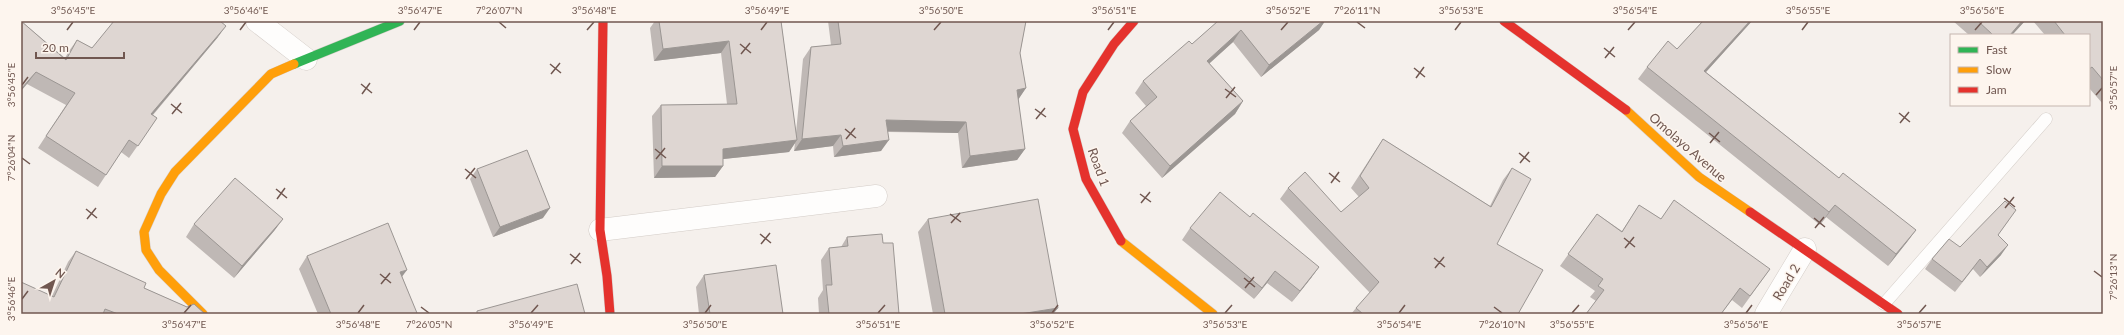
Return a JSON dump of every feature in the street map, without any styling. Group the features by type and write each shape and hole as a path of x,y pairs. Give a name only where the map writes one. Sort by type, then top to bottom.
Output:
{"street":[{"path":"258,21 306,59"},
{"path":"203,314 159,270 146,250 144,232 161,194 175,172 271,74 400,21"},
{"path":"603,21 600,230 607,276 610,314"},
{"name":"Road 1","path":"1134,21 1114,44 1082,92 1073,129 1086,179 1119,239 1213,314"},
{"name":"Omolayo Avenue","path":"1504,21 1626,110 1699,177 1898,314"},
{"path":"600,230 876,196"},
{"name":"Road 2","path":"1766,314 1805,249"}],"lane":[{"path":"1884,304 2046,119"}],"building":[{"path":"21,21 66,60 77,40 92,48 114,21 220,21 226,26 151,114 157,118 138,146 129,140 106,175 46,136 75,93 36,72 21,89"},
{"path":"659,21 781,21 797,140 723,149 723,166 662,166 661,105 737,104 729,41 663,49"},
{"path":"838,21 1026,21 1020,53 1026,88 1017,90 1025,149 970,156 966,122 886,120 889,140 843,146 841,135 802,139 811,47 841,44"},
{"path":"1218,21 1323,21 1269,65 1241,30 1207,61 1243,101 1170,166 1130,121 1157,97 1143,81 1189,41 1192,44"},
{"path":"1703,21 1750,21 1704,71 1839,178 1843,173 1916,230 1896,254 1835,205 1829,212 1647,67 1668,41 1677,49"},
{"path":"1978,21 2022,21 2011,34 1992,34"},
{"path":"2054,21 2103,21 2103,80 2092,67 2090,68 2090,34 2064,34"},
{"path":"1383,139 1491,207 1512,168 1531,179 1497,244 1543,270 1518,314 1363,314 1356,308 1379,282 1288,188 1305,172 1341,212 1369,188 1360,176"},
{"path":"527,150 550,208 500,227 477,169"},
{"path":"235,178 283,219 242,266 194,224"},
{"path":"1220,192 1250,217 1253,213 1319,267 1300,291 1275,271 1262,288 1190,228"},
{"path":"1038,199 1058,308 1020,314 945,314 928,219"},
{"path":"1674,200 1770,269 1750,296 1740,288 1721,314 1586,314 1604,290 1598,286 1603,279 1568,254 1597,214 1622,232 1639,205 1661,219"},
{"path":"2005,201 2016,210 1998,235 2008,245 1987,267 1980,259 1962,282 1932,259 1949,239 1960,247"},
{"path":"388,223 407,270 400,272 417,313 331,314 307,256"},
{"path":"882,234 883,243 893,243 899,314 829,314 826,285 832,285 829,248 848,246 847,237"},
{"path":"76,251 146,283 144,288 187,307 194,304 205,314 118,314 105,309 103,314 21,314 21,282 54,297"},
{"path":"776,265 783,314 710,314 704,275"},
{"path":"577,284 585,314 477,314 477,311"}],"traffic: fast":[{"path":"294,64 400,21"}],"traffic: slow":[{"path":"203,314 159,270 146,250 144,232 161,194 175,172 271,74 294,64"},
{"path":"1626,110 1699,177 1750,212"},
{"path":"1121,241 1213,314"}],"traffic: jam":[{"path":"603,21 600,230 607,276 610,314"},
{"path":"1121,241 1086,179 1073,129 1083,92 1114,44 1134,21"},
{"path":"1504,21 1626,110"},
{"path":"1750,212 1898,314"}]}
